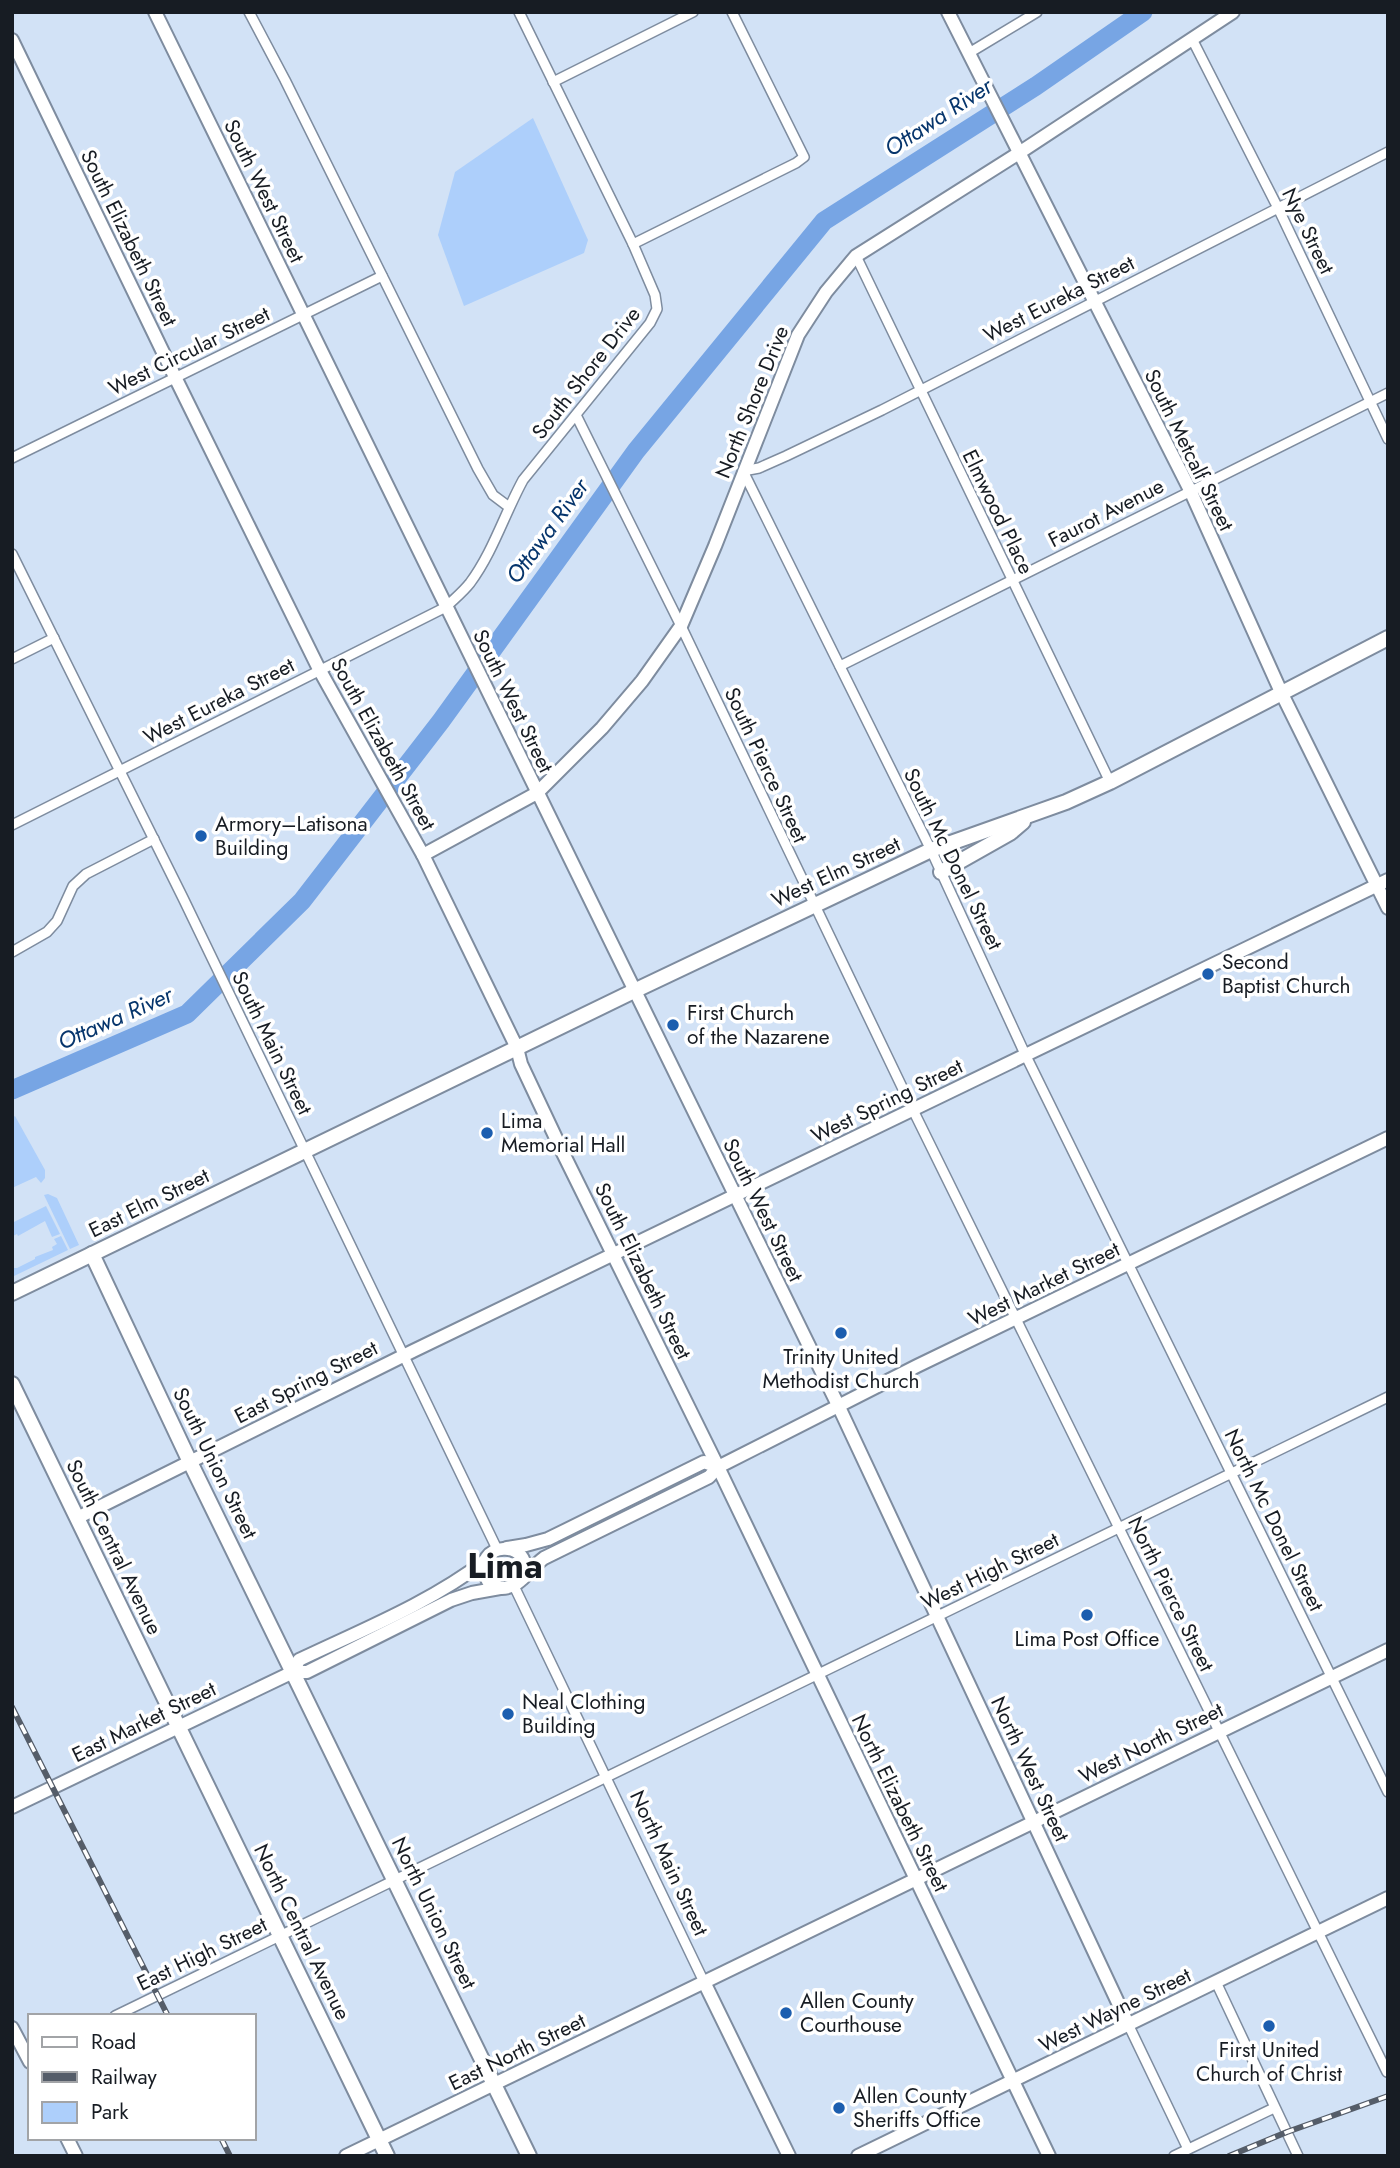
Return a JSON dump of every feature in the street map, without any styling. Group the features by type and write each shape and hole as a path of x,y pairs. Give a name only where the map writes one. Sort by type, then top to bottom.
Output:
{"main road":[{"name":"West Elm Street","path":"305,1151 931,850 1066,802 1110,782 1388,638"},
{"path":"941,872 1010,833 1033,814"},
{"name":"East Elm Street","path":"12,1293 305,1151"},
{"name":"South Union Street","path":"92,1254 301,1689"},
{"name":"South Central Avenue","path":"12,1384 178,1727"},
{"name":"North Union Street","path":"301,1689 529,2156"},
{"name":"North Central Avenue","path":"178,1727 387,2156"}],"street":[{"name":"South West Street","path":"155,12 838,1405"},
{"path":"249,12 478,469 492,495 509,507"},
{"path":"519,12 633,244 804,157 732,12"},
{"path":"553,82 693,12"},
{"name":"South Metcalf Street","path":"948,12 1189,490 1281,692 1382,883 1388,908"},
{"path":"969,53 1037,12"},
{"name":"North Shore Drive","path":"423,855 537,793 620,709 681,626 798,335 826,292 856,256 1233,12"},
{"name":"Nye Street","path":"1192,39 1278,208 1388,439"},
{"name":"South Elizabeth Street","path":"12,40 319,669 423,855 517,1048 521,1065 718,1467"},
{"name":"West Eureka Street","path":"743,471 759,468 883,410 1388,152"},
{"name":"South Shore Drive","path":"446,607 468,586 479,570 500,532 523,480 642,334 657,309 655,295 633,244"},
{"name":"Elmwood Place","path":"856,256 1110,782"},
{"name":"West Circular Street","path":"12,458 382,276"},
{"name":"Faurot Avenue","path":"840,666 1388,393"},
{"name":"South Pierce Street","path":"576,415 1016,1319"},
{"name":"South Mc Donel Street","path":"743,471 931,850 1026,1054 1129,1264"},
{"name":"South Main Street","path":"12,554 154,839 402,1356 501,1549"},
{"name":"West Eureka Street","path":"12,825 446,607"},
{"path":"12,659 54,638"},
{"path":"12,952 47,932 57,920 73,886 86,874 154,839"},
{"name":"West Spring Street","path":"402,1356 1382,883"},
{"name":"West Market Street","path":"518,1583 544,1558 709,1477 718,1467 838,1405 1388,1138"},
{"name":"North Mc Donel Street","path":"1129,1264 1388,1792"},
{"name":"North Pierce Street","path":"1016,1319 1387,2072"},
{"name":"East Spring Street","path":"77,1518 402,1356"},
{"name":"West High Street","path":"607,1777 1388,1397"},
{"name":"North West Street","path":"838,1405 1188,2149"},
{"name":"West Market Street","path":"501,1549 548,1539 704,1462 718,1467"},
{"name":"North Elizabeth Street","path":"718,1467 1049,2156"},
{"path":"501,1549 519,1553 525,1566 518,1583 500,1588 488,1581 485,1560 501,1549"},
{"name":"East Market Street","path":"293,1672 299,1660 431,1596 453,1584 485,1560"},
{"name":"North Main Street","path":"518,1583 607,1777 789,2156"},
{"name":"East Market Street","path":"12,1807 293,1672 307,1672 451,1600 500,1588"},
{"name":"West North Street","path":"704,1982 1388,1650"},
{"name":"East High Street","path":"119,2014 607,1777"},
{"name":"West Wayne Street","path":"858,2156 1388,1898"},
{"name":"East North Street","path":"346,2156 704,1982"},
{"path":"1216,1982 1298,2156"},
{"path":"12,2028 28,2057"},
{"path":"1174,2156 1274,2108"},
{"path":"68,2140 76,2156"}],"green space":[{"path":"533,118 588,240 584,253 464,306 438,235 455,172"},
{"path":"15,1116 45,1170 45,1178 41,1183 36,1177 12,1188 12,1118"},
{"path":"44,1195 57,1198 79,1245 70,1249"},
{"path":"46,1206 60,1234 52,1237 45,1221 18,1236 13,1236 12,1223"},
{"path":"61,1236 68,1250 12,1277 12,1268 53,1250 52,1247 57,1244 54,1239"}],"waterway":[{"name":"Ottawa River","path":"12,1090 187,1014 302,901 441,721 636,451 824,221 1036,86 1143,12"}],"railway":[{"path":"12,1707 167,2014"},
{"path":"1229,2156 1388,2096"},
{"path":"222,2140 230,2156"}],"place":[{"name":"Armory–Latisona Building","path":"201,836"},
{"name":"Second Baptist Church","path":"1208,974"},
{"name":"First Church of the Nazarene","path":"673,1025"},
{"name":"Lima Memorial Hall","path":"487,1133"},
{"name":"Trinity United Methodist Church","path":"841,1333"},
{"name":"Lima Post Office","path":"1087,1615"},
{"name":"Neal Clothing Building","path":"508,1714"},
{"name":"Allen County Courthouse","path":"786,2013"},
{"name":"First United Church of Christ","path":"1269,2026"},
{"name":"Allen County Sheriffs Office","path":"839,2108"}],"district":[{"name":"Lima","path":"505,1566"}]}
